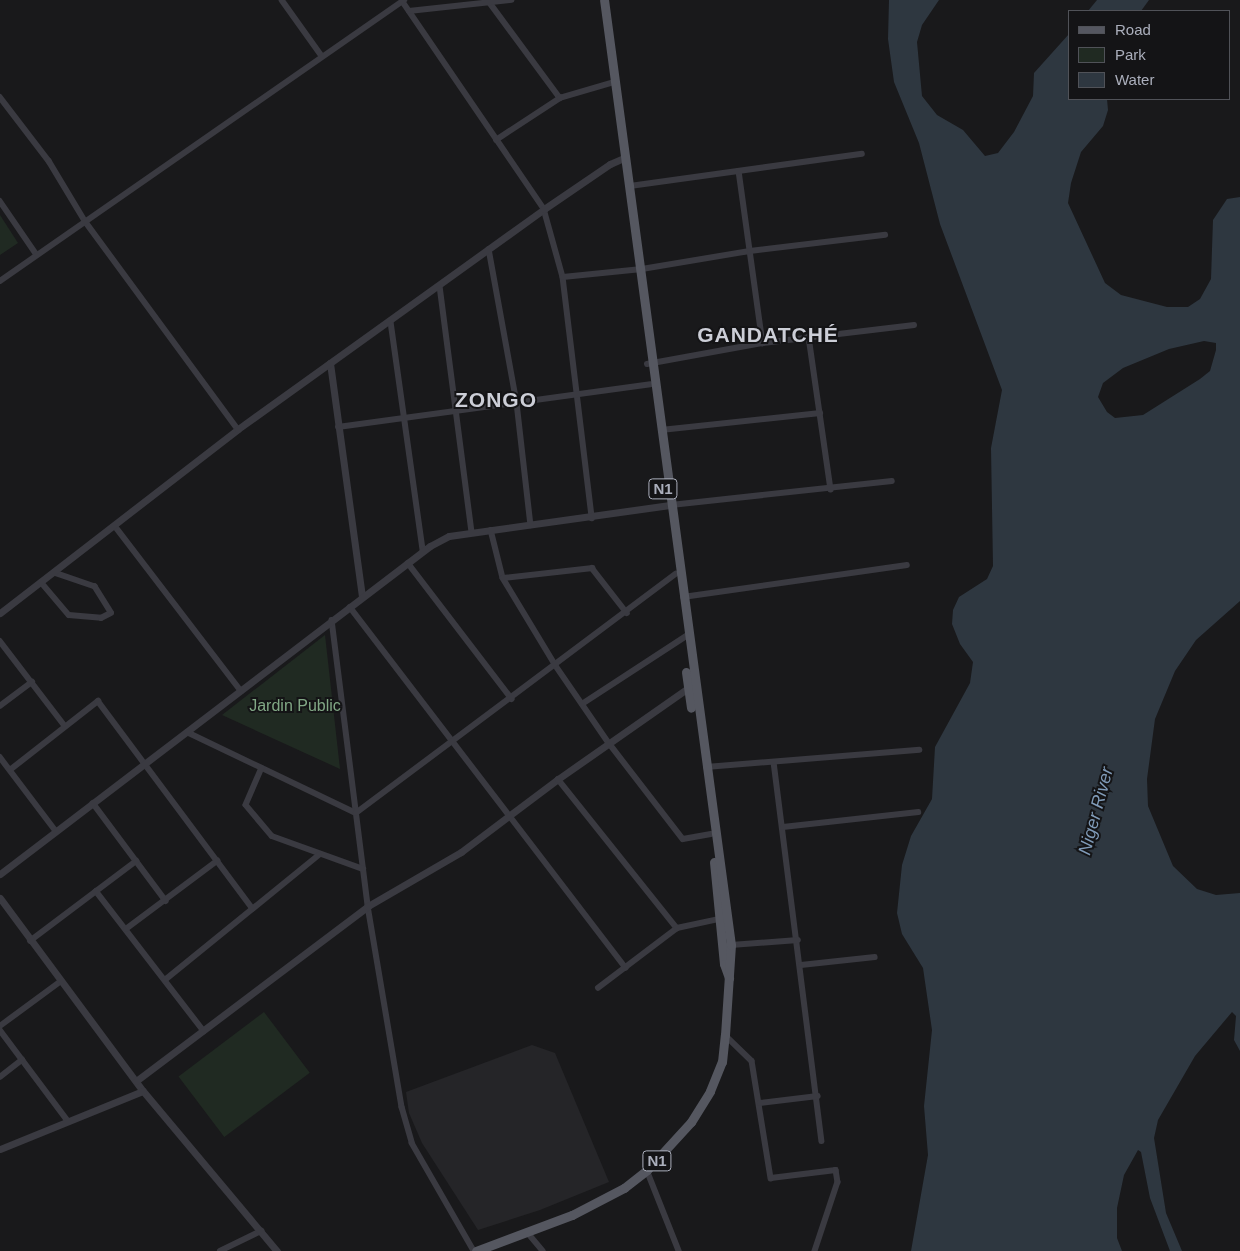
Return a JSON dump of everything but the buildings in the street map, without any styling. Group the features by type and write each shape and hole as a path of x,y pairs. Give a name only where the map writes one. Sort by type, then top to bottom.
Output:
{"main road":[{"name":"N1","path":"599,0 639,270"},
{"name":"N1","path":"604,0 623,158 630,186 650,384 667,505 683,597 685,636"},
{"name":"N1","path":"649,364 661,430 674,574 685,636 712,834 719,919 729,978"},
{"name":"N1","path":"475,1251 528,1233 608,1197 647,1170 691,1122 710,1091 722,1062 731,945 706,767 691,686"}],"street":[{"path":"282,0 322,56"},
{"path":"409,12 511,0"},
{"path":"0,281 322,56 404,1 409,12 544,209 562,277 592,518"},
{"path":"490,3 560,98"},
{"path":"496,140 560,98 611,83"},
{"path":"0,97 49,161 85,221 238,429"},
{"path":"630,186 862,154"},
{"path":"0,613 115,526 238,429 391,322 544,209 623,158"},
{"path":"739,171 763,343"},
{"path":"0,201 37,255"},
{"path":"562,277 639,270 750,251 885,235"},
{"path":"489,249 517,402 531,526"},
{"path":"440,286 472,533"},
{"path":"391,322 423,551"},
{"path":"649,364 763,343 914,325"},
{"path":"809,337 831,488"},
{"path":"330,363 362,597"},
{"path":"338,427 650,384"},
{"path":"661,430 820,413"},
{"path":"0,874 423,551 449,536 592,518 667,505 892,481"},
{"path":"115,526 240,691"},
{"path":"491,530 503,578 556,666 609,743 683,839 712,834"},
{"path":"408,563 512,699"},
{"path":"683,597 908,565"},
{"path":"503,578 592,568 628,613"},
{"path":"41,582 70,615 101,618 111,613 94,587 54,573"},
{"path":"356,813 628,613 674,574"},
{"path":"350,606 626,968"},
{"path":"332,620 368,906 402,1108 412,1143 475,1251"},
{"path":"582,704 685,636"},
{"path":"0,641 66,726"},
{"path":"0,706 32,682"},
{"path":"136,1082 368,906 461,852 558,779 691,686"},
{"path":"10,770 98,701 253,909"},
{"path":"187,732 356,813"},
{"path":"706,767 919,750"},
{"path":"0,757 56,831"},
{"path":"774,762 818,1096 822,1141"},
{"path":"262,768 246,805 272,836 319,855 363,869"},
{"path":"558,779 677,928"},
{"path":"93,803 166,901"},
{"path":"783,828 918,812"},
{"path":"165,980 319,855"},
{"path":"30,941 136,861"},
{"path":"126,930 217,861"},
{"path":"96,891 204,1031"},
{"path":"0,898 143,1091 277,1251"},
{"path":"598,988 677,928 719,919"},
{"path":"731,945 798,940"},
{"path":"801,965 874,957"},
{"path":"0,1026 61,982"},
{"path":"0,1030 68,1121"},
{"path":"725,1035 752,1061 760,1103 770,1178 836,1170 838,1182 816,1251"},
{"path":"0,1076 22,1060"},
{"path":"0,1149 143,1091"},
{"path":"760,1103 818,1096"},
{"path":"647,1170 679,1251"},
{"path":"220,1251 261,1231"},
{"path":"528,1233 543,1251"}],"shaded area":[{"path":"532,1045 555,1053 609,1182 540,1210 478,1230 422,1143 409,1113 406,1092"}],"green space":[{"path":"0,215 18,243 0,255"},
{"name":"Jardin Public","path":"325,635 340,769 222,715"},
{"path":"264,1012 310,1073 224,1137 179,1076"}],"water":[{"name":"Niger River","path":"889,0 939,0 922,25 917,42 922,96 937,115 963,130 985,156 998,153 1014,132 1033,96 1034,73 1068,35 1068,100 1107,100 1108,110 1103,126 1081,152 1071,183 1068,203 1105,283 1121,295 1167,307 1188,307 1200,299 1211,279 1213,220 1227,199 1240,197 1240,601 1196,640 1175,671 1155,719 1147,779 1148,806 1173,866 1197,889 1216,895 1240,893 1240,1051 1234,1040 1236,1016 1232,1012 1195,1056 1158,1120 1154,1138 1166,1213 1182,1251 1170,1251 1150,1198 1141,1152 1138,1150 1124,1175 1117,1208 1117,1238 1122,1251 911,1251 928,1155 924,1106 932,1030 923,968 902,934 897,913 902,865 911,836 932,799 935,747 970,683 973,662 960,644 952,624 953,610 959,597 987,579 993,566 991,448 1002,390 940,224 919,143 894,82 888,39","holes":["1204,341 1216,343 1210,371 1143,415 1115,418 1107,412 1098,397 1103,383 1123,368 1169,349"]},
{"path":"1097,0 1149,0 1142,10 1089,10"}],"district":[{"name":"GANDATCHÉ","path":"768,335"},
{"name":"ZONGO","path":"496,400"}]}
